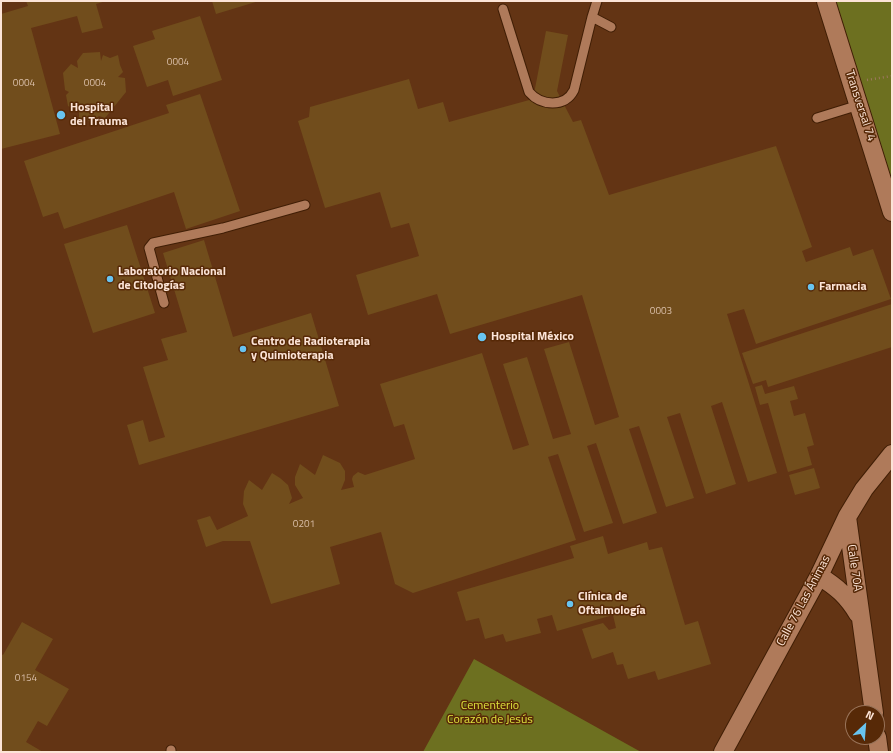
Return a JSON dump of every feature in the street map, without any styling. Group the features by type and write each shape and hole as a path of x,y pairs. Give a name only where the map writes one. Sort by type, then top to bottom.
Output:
{"street":[{"name":"Transversal 74","path":"826,1 859,105 888,180 892,212"},
{"name":"Calle 76 Las Ánimas","path":"723,752 819,576 847,517 864,489 892,454"},
{"name":"Calle 70A","path":"847,517 873,705"},
{"name":"Calle 70A","path":"819,576 839,589 850,600 861,618"}],"lane":[{"path":"503,9 529,92 534,99 550,104 564,100 572,94 597,1"},
{"path":"592,17 611,27"},
{"path":"817,118 859,105"},
{"path":"164,303 149,248 153,243 223,228 305,205"}],"path":[{"path":"852,83 892,76"}],"green space":[{"path":"833,1 892,1 892,191"},
{"name":"Cementerio Corazón de Jesús","path":"474,659 641,752 423,752"}],"building":[{"path":"26,1 106,1 96,4 103,28 82,33 77,16 31,28 60,134 1,149 1,14 28,6"},
{"path":"212,1 259,1 216,14"},
{"path":"200,16 222,80 173,96 168,80 147,87 133,46 155,39 152,31"},
{"path":"546,31 568,35 557,91 573,122 581,120 609,195 776,146 812,247 802,251 806,262 850,247 853,256 873,249 891,299 756,344 744,309 727,314 777,473 748,482 722,402 711,406 736,484 706,494 680,413 667,417 694,498 666,507 639,426 629,429 657,513 623,524 596,443 587,446 613,523 584,532 558,454 548,457 576,540 413,593 395,584 381,532 330,547 340,584 271,604 250,541 223,541 206,547 197,520 210,516 217,530 248,516 243,504 244,491 249,480 262,490 272,473 288,485 292,498 289,504 303,498 295,485 295,477 300,464 315,475 323,455 340,463 345,471 345,480 341,490 354,487 352,479 358,472 365,475 415,459 404,424 394,427 380,384 482,353 513,450 529,445 503,364 527,357 553,439 571,434 544,349 569,342 595,425 619,417 582,295 450,334 437,294 368,315 356,275 419,256 409,223 391,228 380,192 325,208 298,121 309,117 310,107 409,79 418,109 443,102 449,122 533,99"},
{"path":"100,52 101,61 103,55 110,58 118,55 123,72 118,77 125,78 126,92 105,118 99,116 90,122 86,118 79,119 79,112 68,106 66,95 69,92 65,90 63,73 71,64 78,68 77,61 83,53"},
{"path":"200,94 240,211 186,229 174,192 64,229 58,212 43,217 24,161 169,113 166,105"},
{"name":"Laboratorio Nacional de Citologías","path":"127,225 155,313 93,333 64,244"},
{"name":"Centro de Radioterapia y Quimioterapia","path":"204,240 233,337 311,313 339,406 139,465 127,425 143,420 149,442 165,437 143,367 168,360 161,339 187,332 163,253"},
{"path":"892,304 892,347 768,387 766,380 753,384 742,353"},
{"path":"762,385 765,394 794,386 798,399 790,401 794,416 805,413 814,445 807,447 812,465 788,472 768,403 760,405 755,387"},
{"path":"814,468 820,488 795,495 789,475"},
{"name":"Clínica de Oftalmología","path":"603,536 608,554 647,542 649,550 662,547 685,625 698,621 711,664 658,680 655,671 628,679 623,664 617,665 613,652 592,659 582,629 603,623 609,630 616,628 613,615 557,631 552,615 537,619 541,633 506,642 503,634 485,639 479,618 466,621 457,592 574,558 570,546"},
{"path":"22,622 53,639 35,670 69,689 47,726 38,721 26,742 43,752 1,752 1,654 3,655"}],"place":[{"name":"Hospital del Trauma","path":"61,115"},
{"name":"Laboratorio Nacional de Citologías","path":"110,279"},
{"name":"Farmacia","path":"811,287"},
{"name":"Hospital México","path":"482,337"},
{"name":"Centro de Radioterapia y Quimioterapia","path":"243,349"},
{"name":"Clínica de Oftalmología","path":"570,604"}]}
